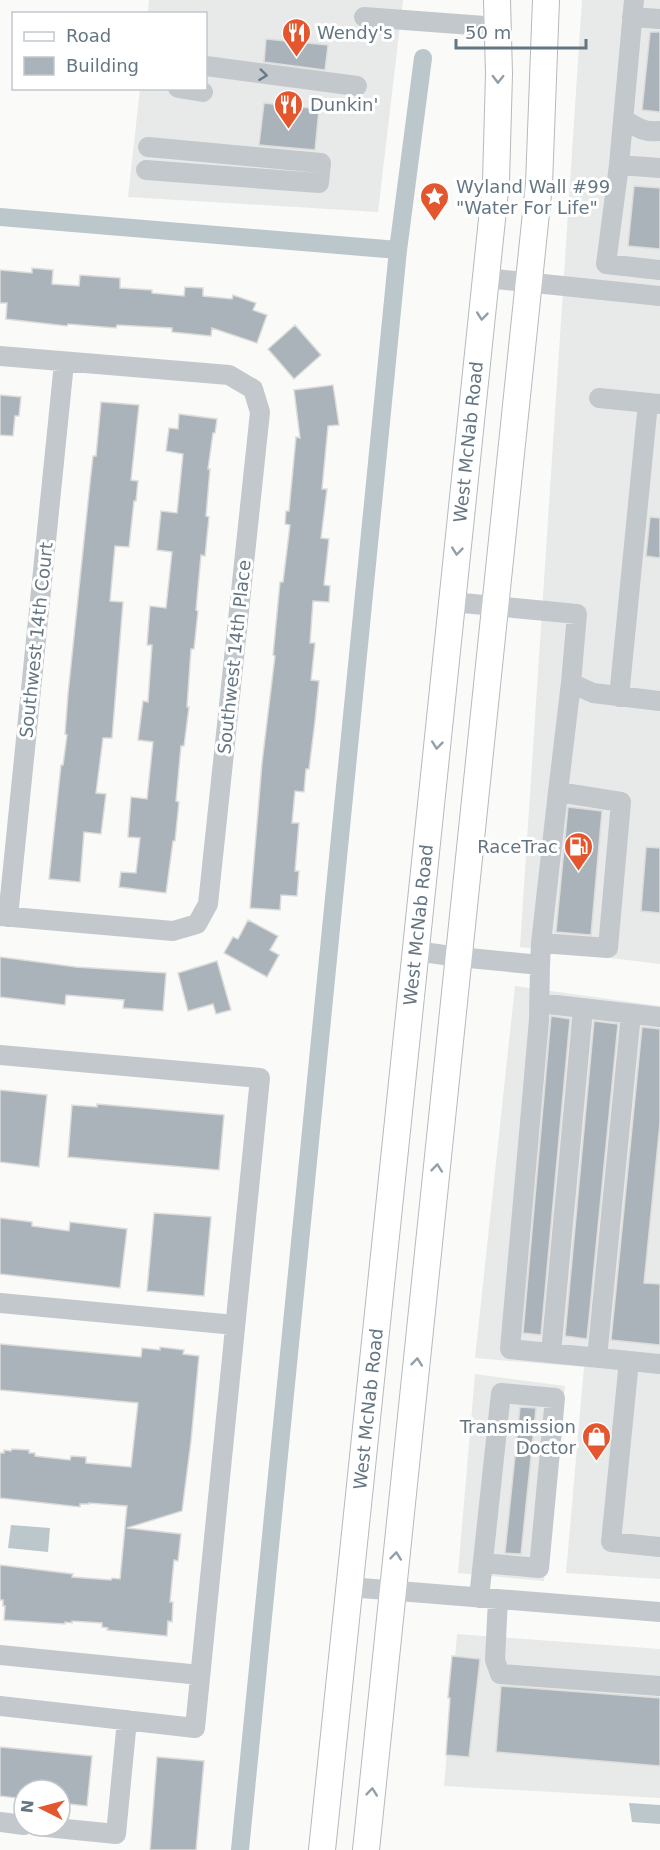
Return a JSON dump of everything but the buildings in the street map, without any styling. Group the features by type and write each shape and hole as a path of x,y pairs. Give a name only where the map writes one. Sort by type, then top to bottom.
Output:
{"main road":[{"name":"West McNab Road","path":"322,1850 496,181 497,0"},
{"path":"366,1850 539,184 546,0"}],"street":[{"path":"598,289 606,264 626,165 623,119 633,8 660,19"},
{"path":"364,17 498,27"},
{"path":"207,66 357,86"},
{"path":"190,90 203,92"},
{"path":"623,119 639,130 660,131"},
{"path":"146,170 319,183 321,163 148,147"},
{"path":"626,165 660,168"},
{"path":"626,165 640,175 660,177"},
{"path":"606,264 660,270"},
{"path":"486,278 660,296"},
{"path":"0,356 64,363"},
{"name":"Southwest 14th Place","path":"4,917 173,931 197,924 208,904 260,412 253,389 229,375 64,363"},
{"name":"Southwest 14th Court","path":"4,917 64,363"},
{"path":"599,398 654,403 619,697"},
{"path":"452,602 577,614 540,964 539,1003 510,1349 660,1364"},
{"path":"571,683 593,693 660,701"},
{"path":"542,943 608,948 621,802 558,792"},
{"path":"416,951 540,964"},
{"path":"539,1003 660,1017"},
{"path":"551,1353 583,1009"},
{"path":"597,1358 631,1014"},
{"path":"0,1055 260,1078 195,1728 0,1706"},
{"path":"0,1303 235,1325"},
{"path":"628,1361 611,1542 660,1547"},
{"path":"483,1563 539,1568 555,1398 501,1393 483,1563 495,1660 500,1674 660,1686"},
{"path":"349,1587 660,1612"},
{"path":"0,1655 200,1675"},
{"path":"72,1830 116,1834 127,1720"}],"shaded area":[{"path":"149,0 403,0 378,212 128,197 140,90 207,90 207,12 148,12"},
{"path":"582,0 660,0 660,964 520,947"},
{"path":"515,986 660,1006 660,1579 566,1573 584,1367 475,1358"},
{"path":"475,1374 565,1386 544,1581 458,1573"},
{"path":"11,1525 50,1528 48,1552 8,1548"},
{"path":"457,1634 660,1649 660,1798 444,1786"},
{"path":"629,1803 660,1805 660,1824 632,1822"}],"waterway":[{"path":"240,1850 398,250 423,58"},
{"path":"0,217 398,250"}],"place":[{"name":"Wendy's","path":"296,58"},
{"name":"Dunkin'","path":"289,130"},
{"name":"Wyland Wall #99 \"Water For Life\"","path":"435,222"},
{"name":"RaceTrac","path":"579,872"},
{"name":"Transmission Doctor","path":"597,1462"}]}
